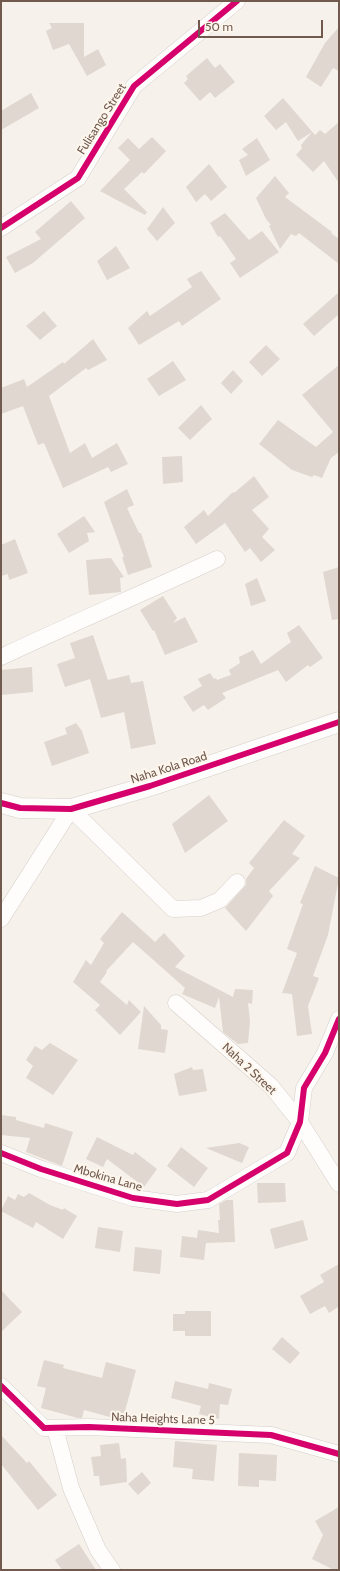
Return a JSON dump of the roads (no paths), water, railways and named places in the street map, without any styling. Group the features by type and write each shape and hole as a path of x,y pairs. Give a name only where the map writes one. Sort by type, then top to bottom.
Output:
{"street":[{"name":"Fulisango Street","path":"1,228 78,178 134,86 237,1"},
{"path":"1,657 217,559"},
{"name":"Naha Kola Road","path":"1,803 20,808 71,809 150,786 339,723"},
{"path":"1,919 71,809 173,909 201,908 220,900 237,882"},
{"name":"Naha 2 Street","path":"176,1003 270,1086 300,1122 339,1184"},
{"name":"Mbokina Lane","path":"1,1153 41,1169 133,1198 177,1204 208,1200 287,1153 300,1122 304,1088 325,1053 339,1019"},
{"name":"Naha Heights Lane 5","path":"1,1386 44,1428 89,1427 271,1435 339,1454"},
{"path":"55,1428 71,1488 98,1550 112,1570"}]}
